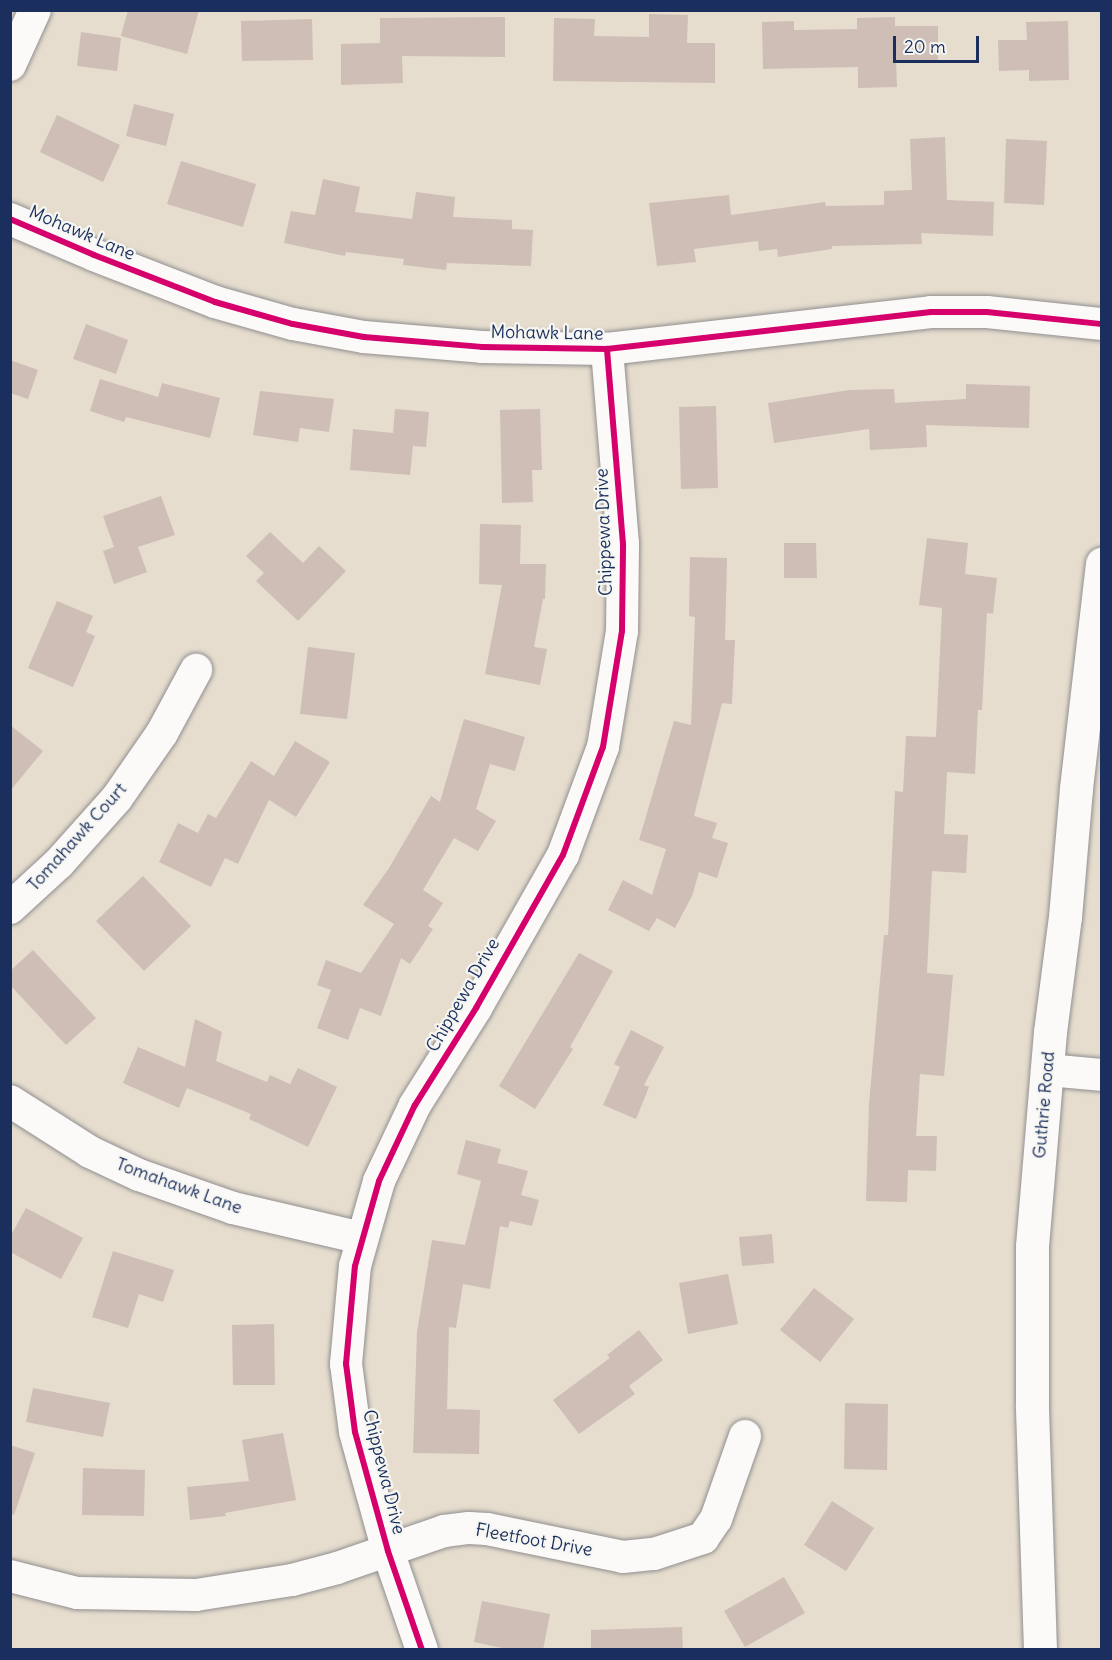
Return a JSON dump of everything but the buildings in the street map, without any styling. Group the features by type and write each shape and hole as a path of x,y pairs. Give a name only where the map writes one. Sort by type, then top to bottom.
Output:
{"street":[{"path":"10,65 35,10"},
{"name":"Mohawk Lane","path":"10,219 94,255 215,302 293,324 364,337 482,347 607,349 932,312 987,312 1101,324"},
{"name":"Chippewa Drive","path":"422,1650 388,1551 355,1432 346,1364 352,1286 362,1238 379,1181 415,1105 476,1008 563,855 603,747 622,631 623,544 607,349"},
{"name":"Guthrie Road","path":"1040,1650 1032,1405 1032,1246 1047,1070 1094,695 1101,564"},
{"name":"Tomahawk Court","path":"10,908 58,863 117,798 162,733 196,670"},
{"path":"1047,1070 1101,1075"},
{"name":"Tomahawk Lane","path":"10,1101 90,1152 139,1175 233,1208 362,1238"},
{"name":"Fleetfoot Drive","path":"10,1576 77,1593 196,1595 292,1580 388,1551 444,1531 469,1528 487,1529 623,1557 654,1554 704,1538 716,1519 745,1436"}],"cycle path":[{"path":"10,219 94,255 215,302 293,324 364,337 482,347 607,349 931,312 987,312 1102,324"},
{"path":"422,1650 388,1551 355,1432 346,1364 355,1266 379,1181 415,1105 476,1008 563,855 603,747 622,631 623,544 607,349"}]}
